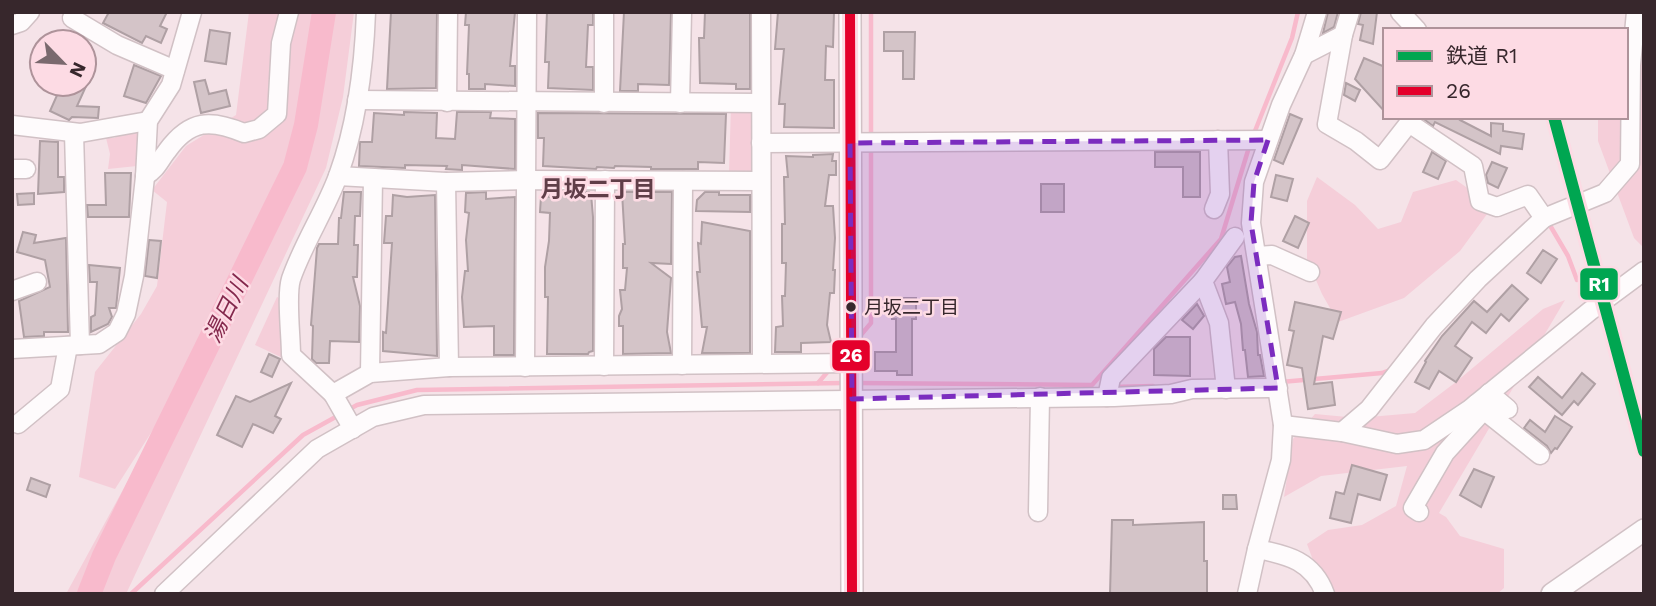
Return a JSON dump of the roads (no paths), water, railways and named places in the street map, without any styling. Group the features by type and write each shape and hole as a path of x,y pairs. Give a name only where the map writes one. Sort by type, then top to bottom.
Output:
{"main road":[{"path":"850,12 856,143 851,333 847,374 852,594"},
{"path":"1552,594 1638,534"}],"street":[{"path":"12,26 21,22 30,12"},
{"path":"13,352 106,341 117,332 126,314 134,276 148,121 171,85 192,12"},
{"path":"145,176 156,170 181,134 199,124 222,124 244,133 260,129 277,114 281,43 289,12"},
{"path":"353,429 333,394 291,355 290,282 338,176 358,100 365,52 366,12"},
{"path":"447,102 448,12"},
{"path":"525,366 527,12"},
{"path":"604,12 604,103"},
{"path":"680,103 681,12"},
{"path":"761,12 762,362"},
{"path":"1247,594 1256,549 1281,460 1283,425 1251,223 1254,182 1265,140 1304,55 1317,12"},
{"path":"1350,12 1343,35 1327,124 1356,141 1380,160 1409,123 1473,166 1480,201 1497,207 1528,195 1545,216"},
{"path":"1342,432 1369,409 1434,326 1478,279 1545,216 1605,193 1630,164 1631,65 1636,12"},
{"path":"70,14 117,45 175,70"},
{"path":"1304,55 1343,35"},
{"path":"358,100 760,103"},
{"path":"12,125 74,133 148,121"},
{"path":"18,424 60,389 74,346 74,133"},
{"path":"1214,208 1220,194 1218,140"},
{"path":"761,143 1265,140"},
{"path":"338,176 446,182 761,181"},
{"path":"370,373 373,178"},
{"path":"604,366 605,180"},
{"path":"682,365 683,181"},
{"path":"446,182 449,367"},
{"path":"1108,390 1203,281 1234,237"},
{"path":"1257,256 1272,255 1310,272"},
{"path":"1283,425 1342,432 1397,444 1424,440 1483,402 1590,311 1639,274"},
{"path":"1203,281 1219,323 1226,384"},
{"path":"12,291 37,282"},
{"path":"333,394 370,373 449,367 762,362 1040,397 1108,390 1171,394 1226,384 1277,383"},
{"path":"164,594 317,449 373,417 424,405 847,374"},
{"path":"1038,512 1040,397"},
{"path":"1483,402 1508,409"},
{"path":"1483,402 1540,455"},
{"path":"1419,512 1413,508 1445,453 1483,402"},
{"path":"1256,549 1290,556 1320,579 1325,594"}],"waterway":[{"name":"湯日川","path":"89,594 104,556 295,167 306,125 324,12"},
{"path":"871,12 871,137"},
{"path":"1253,136 1292,38 1298,12"},
{"path":"856,383 1092,385 1221,239 1250,144"},
{"path":"860,336 871,323 871,146"},
{"path":"1548,222 1568,256 1577,280"},
{"path":"818,383 830,369"},
{"path":"1281,382 1382,373 1390,370"},
{"path":"348,410 357,405 417,390 844,383"},
{"path":"1113,387 1153,386"},
{"path":"131,594 303,435 341,414"}],"rail line":[{"name":"R1","path":"1555,119 1644,451"}],"place":[{"name":"月坂二丁目","path":"851,307"}],"district":[{"name":"月坂二丁目","path":"598,189"}]}
